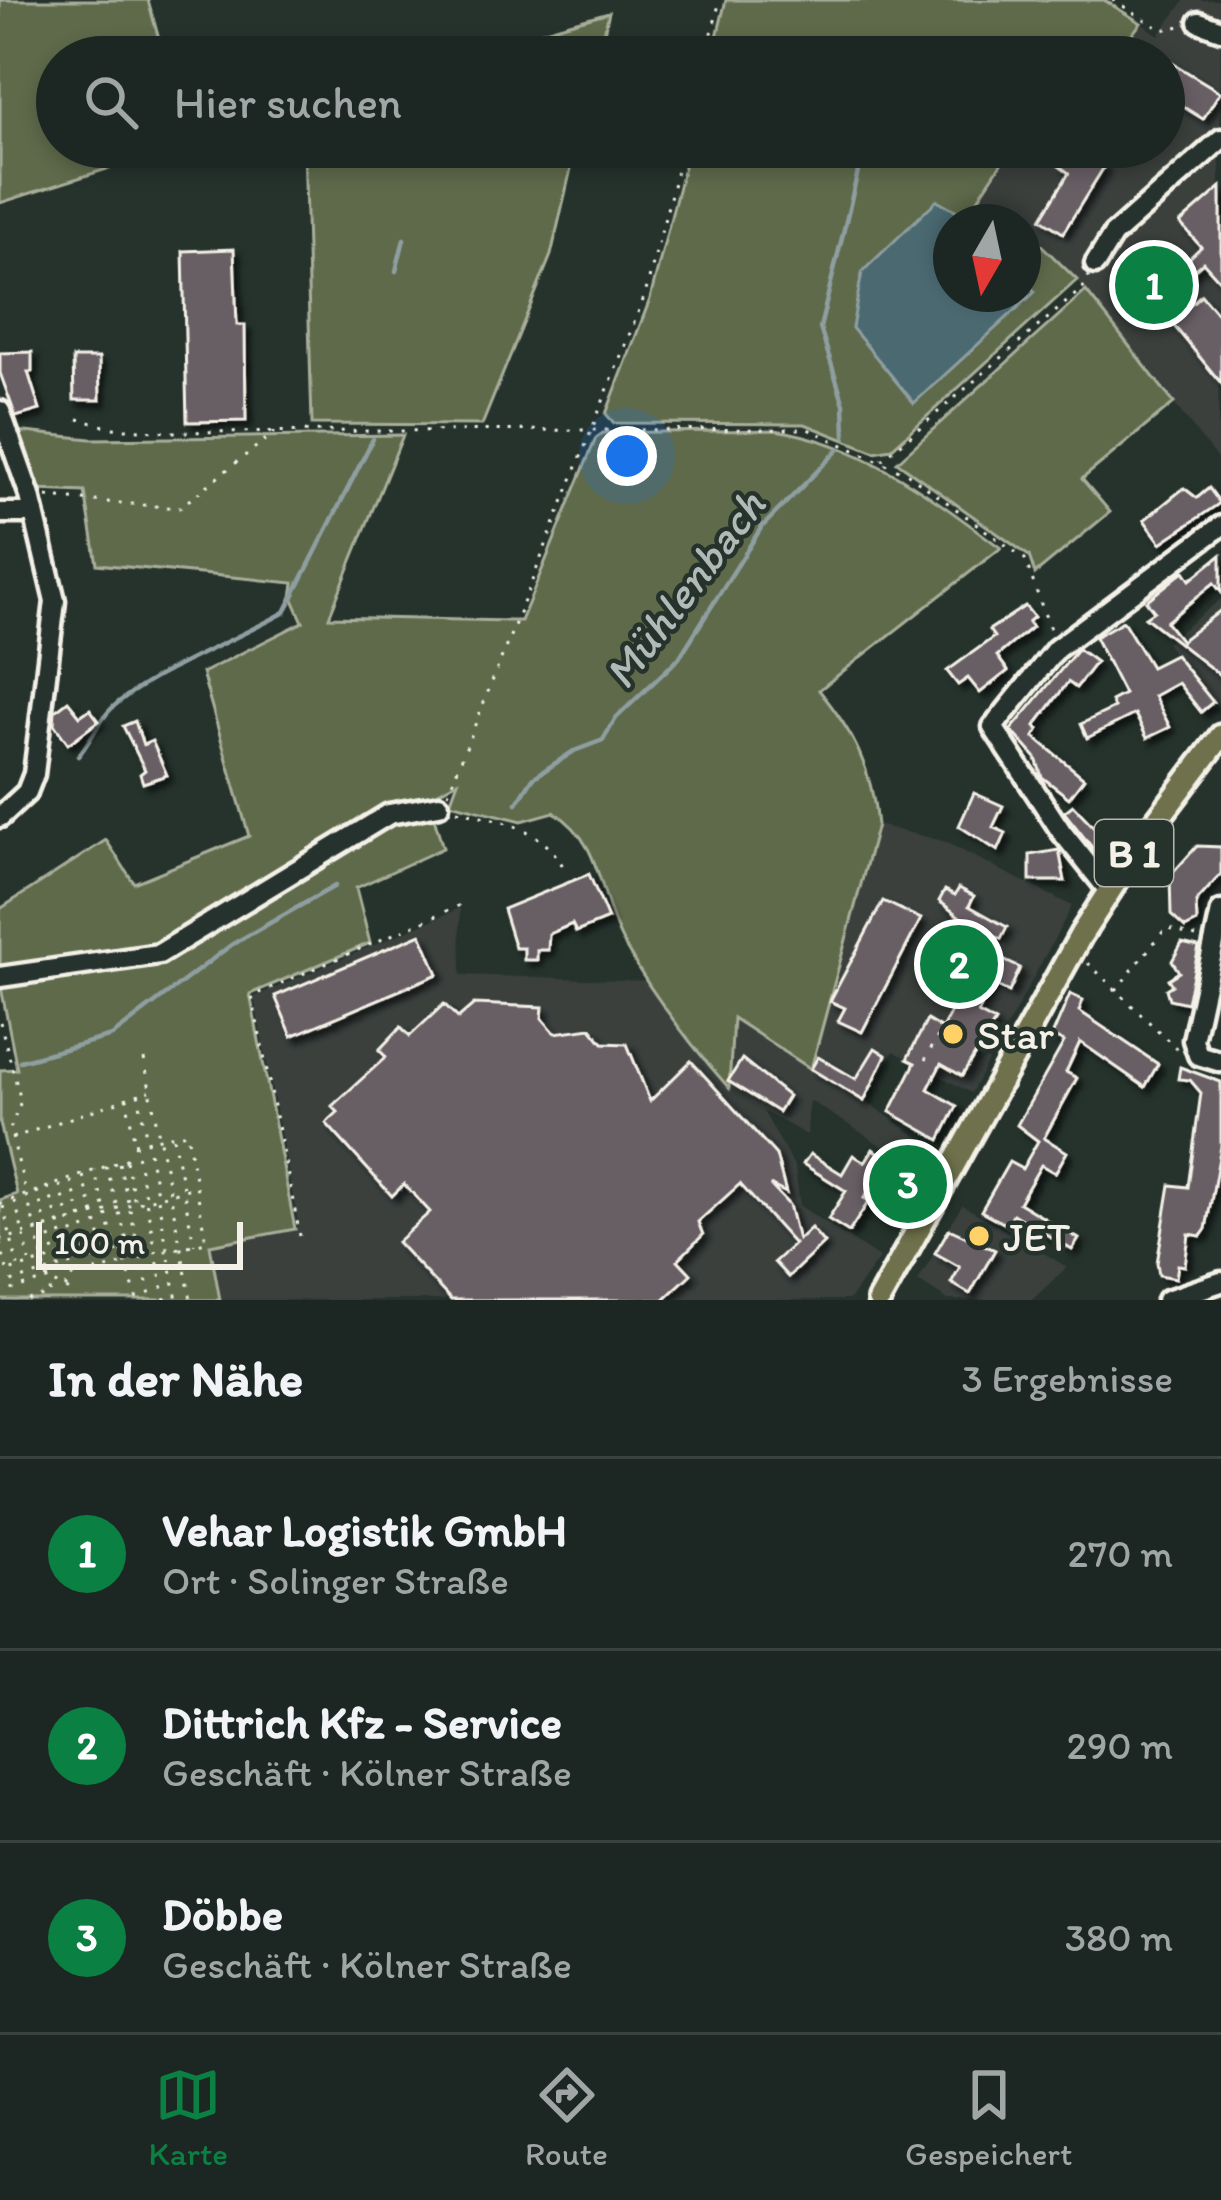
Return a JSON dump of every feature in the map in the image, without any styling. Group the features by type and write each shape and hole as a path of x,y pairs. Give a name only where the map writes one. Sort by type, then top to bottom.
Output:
{"main road":[{"name":"B 1","path":"879,1300 1071,953 1109,891 1221,736"}],"street":[{"path":"1198,22 1221,30"},
{"path":"1095,264 1113,235 1221,139"},
{"path":"0,411 53,580 34,774 27,792 0,817"},
{"path":"0,514 32,505"},
{"path":"1109,891 1061,831 993,727 1056,649 1221,526"},
{"path":"0,977 159,954 389,814 439,805"},
{"path":"1221,911 1193,1046 1198,1055 1221,1062"},
{"path":"1166,1300 1221,1282"}],"path":[{"path":"711,36 719,0"},
{"path":"1113,0 1162,30 1198,22"},
{"path":"565,870 553,846 531,829 439,805 645,296 678,168"},
{"path":"880,461 1083,288 1095,264"},
{"path":"78,419 112,428 170,432 808,429 908,474 1024,559 1056,649"},
{"path":"32,505 120,499 179,508 276,431"},
{"path":"299,1236 252,996 458,906 464,898"},
{"path":"1116,990 1166,928 1215,942"},
{"path":"1071,953 1191,1059"},
{"path":"0,1022 21,1101 10,1129 51,1297 28,1300"},
{"path":"925,1060 944,1025"},
{"path":"144,1059 191,1300"},
{"path":"12,1138 152,1090"},
{"path":"138,1093 177,1300"},
{"path":"126,1097 165,1300"},
{"path":"134,1143 187,1133 206,1242 156,1253"},
{"path":"173,1135 194,1244"},
{"path":"19,1268 1,1203 137,1155"},
{"path":"126,1159 151,1300"},
{"path":"118,1162 132,1204"},
{"path":"0,1285 129,1248 106,1166"},
{"path":"0,1273 114,1242 94,1171"},
{"path":"82,1174 103,1245"},
{"path":"71,1179 90,1248"},
{"path":"59,1183 79,1252"},
{"path":"7,1271 0,1240 197,1186"},
{"path":"48,1187 68,1255"},
{"path":"37,1191 56,1258"},
{"path":"14,1199 31,1264"},
{"path":"127,1242 153,1237"},
{"path":"122,1250 137,1300"},
{"path":"65,1288 73,1277 126,1263"},
{"path":"0,1293 48,1280 74,1293"}],"shaded area":[{"path":"1185,0 1221,0 1218,460 1086,291 1041,242 1041,204 977,200 998,168 1185,168 1185,36 1131,36 1141,23 1159,35"},
{"path":"1221,599 1221,701 1217,707 1166,643"},
{"path":"877,825 943,841 1072,906 971,1093 894,1051 865,1101 939,1151 927,1174 809,1100 807,1135 763,1111 795,1168 800,1206 879,1258 849,1300 220,1300 210,1245 299,1227 254,997 460,908 461,975 649,981 680,1032 728,1086 732,1017 811,1068"},
{"name":"JET","path":"962,1205 1067,1267 1032,1300 948,1300 918,1281"}],"green space":[{"path":"0,0 148,0 158,36 36,36 36,168 110,168 0,203"},
{"path":"726,0 1104,0 1141,23 1131,36 717,36"},
{"path":"609,12 603,36 524,36"},
{"path":"305,168 571,168 551,255 482,425 312,424"},
{"path":"684,168 998,168 978,199 986,204 933,204 933,312 1041,312 1041,245 1077,280 891,449 875,452 805,424 614,423 606,414 650,299"},
{"path":"1086,291 1174,403 1082,479 1110,512 1035,574 1029,556 897,462"},
{"path":"775,430 867,460 1001,548 819,690 859,753 871,786 877,825 811,1069 733,1018 729,1088 673,1020 636,965 616,928 591,855 570,825 554,812 522,821 450,803 458,781 155,952 0,973 0,909 106,840 134,883 249,836 202,673 303,622 292,597 294,583 97,564 85,492 37,490 16,431 91,439 403,435 329,617 521,621 596,438 603,433"},
{"path":"433,814 443,848 356,888 370,943 250,994 295,1229 210,1245 220,1300 0,1300 0,1200 17,1194 0,1123 0,1070 17,1069 0,982 127,967 390,817"}],"water":[{"path":"937,200 944,204 933,204 933,312 1013,312 914,403 852,328 862,272"}],"building":[{"path":"1185,71 1220,92 1203,119 1185,108"},
{"path":"1062,168 1103,168 1063,233 1041,219 1069,173"},
{"path":"1221,187 1221,282 1203,262 1166,294 1182,312 1201,295 1221,318 1221,383 1156,304 1146,303 1134,314 1119,296 1174,256 1182,265 1201,247 1180,223"},
{"path":"234,249 237,325 245,325 246,421 187,422 183,251"},
{"path":"32,352 32,372 28,372 40,410 16,417 0,373 0,353"},
{"path":"73,358 99,358 100,400 74,400"},
{"path":"1184,488 1197,498 1209,488 1220,503 1161,543 1144,520"},
{"path":"1221,555 1221,592 1214,583 1166,622 1181,641 1221,610 1221,676 1145,617 1154,611 1146,601 1184,571 1190,580"},
{"path":"1025,606 1034,617 1028,622 1032,627 997,656 1008,671 980,693 968,678 958,685 947,671 994,637 989,630"},
{"path":"1123,621 1151,667 1175,655 1213,702 1201,712 1178,683 1154,696 1170,727 1147,738 1135,714 1087,738 1081,724 1114,708 1111,701 1124,694 1095,637"},
{"path":"1078,649 1096,662 1076,688 1068,682 1035,726 1039,729 1034,737 1084,778 1069,798 1042,777 1036,758 1011,730"},
{"path":"68,701 80,716 90,709 99,721 68,744 54,724 55,711"},
{"path":"135,721 143,745 152,741 167,775 143,783 140,774 145,770 123,726"},
{"path":"974,793 1003,806 993,827 1006,833 998,851 959,826"},
{"path":"1073,805 1112,846 1102,860 1064,812"},
{"path":"1197,846 1221,847 1221,874 1196,902 1197,922 1185,928 1171,915 1170,876"},
{"path":"1059,850 1065,881 1030,881 1030,855"},
{"path":"589,874 608,919 576,932 572,924 549,934 548,950 537,950 537,960 524,960 524,948 515,948 503,909"},
{"path":"959,888 974,896 969,906 1007,927 1001,939 983,931 968,961 996,974 1003,960 1020,968 1009,992 992,984 978,1013 995,1022 962,1076 941,1064 928,1089 957,1106 940,1140 890,1112 915,1063 907,1059 927,1020 942,1029 964,987 938,974 964,920 939,901 945,890 955,895"},
{"path":"883,901 921,919 862,1032 838,1021 845,1008 830,1001"},
{"path":"421,934 438,974 292,1036 275,996"},
{"path":"1182,943 1199,947 1187,1003 1169,999 1166,989 1172,985 1168,979 1179,972 1172,961"},
{"path":"1070,994 1083,1000 1079,1011 1158,1064 1145,1087 1080,1042 1066,1072 1077,1078 1044,1138 1067,1152 1055,1173 1041,1165 1019,1203 1079,1239 1072,1250 1013,1214 1007,1225 981,1211 1009,1162 1022,1169 1038,1141 1017,1125 1064,1042 1052,1036"},
{"path":"444,1004 458,1018 474,1004 543,1007 542,1018 555,1033 591,1028 603,1043 627,1044 650,1101 691,1061 776,1155 786,1193 770,1185 789,1205 798,1240 811,1228 824,1243 788,1277 774,1262 794,1244 740,1184 698,1222 703,1235 678,1260 691,1274 663,1300 451,1300 397,1242 430,1212 404,1184 392,1196 326,1123 338,1112 332,1106 386,1057 379,1050 401,1027 410,1036"},
{"path":"875,1048 886,1055 864,1101 811,1069 818,1057 856,1079"},
{"path":"742,1059 788,1096 778,1112 728,1081"},
{"path":"1180,1067 1221,1082 1221,1146 1206,1229 1201,1236 1189,1234 1185,1266 1178,1265 1176,1278 1159,1275 1157,1263 1170,1185 1188,1187 1201,1093 1190,1080 1178,1079"},
{"path":"873,1149 892,1160 864,1198 869,1201 849,1232 828,1219 846,1191 803,1164 810,1154 842,1174 853,1155 865,1162"},
{"path":"949,1229 995,1250 970,1294 951,1283 960,1267 935,1253"}],"waterway":[{"name":"Mühlenbach","path":"845,437 844,404 820,328 859,168"},
{"path":"396,271 404,239"},
{"path":"78,756 106,714 126,696 285,612 373,439"},
{"name":"Mühlenbach","path":"517,803 533,778 574,751 603,740 616,718 679,658 761,528 839,449"},
{"name":"Mühlenbach","path":"20,1061 112,1036 231,945 335,886"}],"place":[{"name":"Vehar Logistik GmbH","path":"1154,285"},
{"name":"Dittrich Kfz - Service","path":"959,964"},
{"name":"Star","path":"953,1034"},
{"name":"Döbbe","path":"908,1184"},
{"name":"JET","path":"979,1236"}]}
